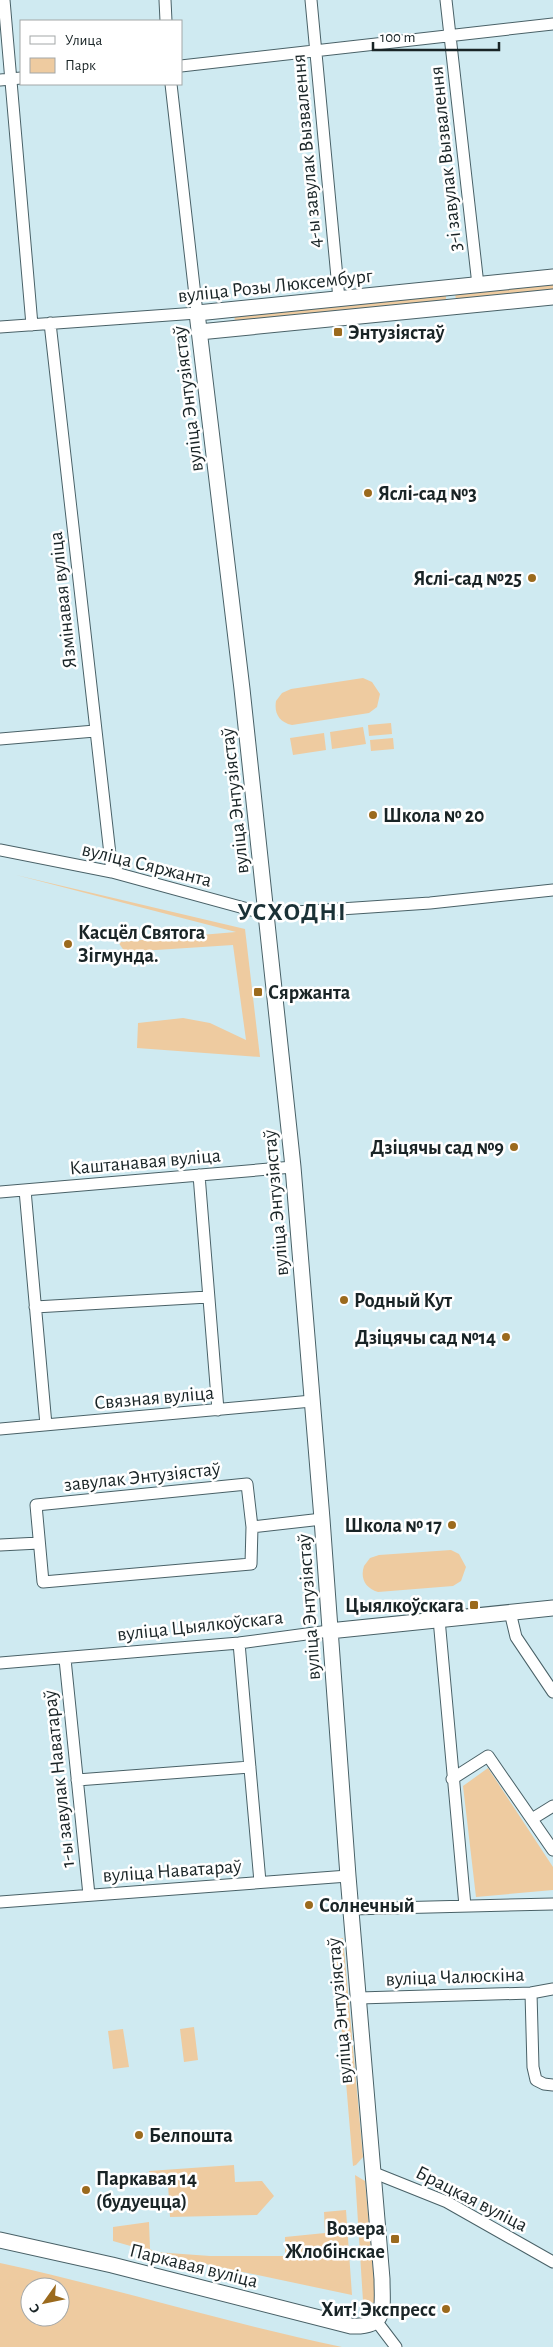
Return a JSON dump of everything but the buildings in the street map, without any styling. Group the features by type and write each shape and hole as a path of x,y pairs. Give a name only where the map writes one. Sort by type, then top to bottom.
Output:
{"main road":[{"name":"вуліца Розы Люксембург","path":"197,313 553,277"},
{"name":"вуліца Розы Люксембург","path":"199,332 553,298"},
{"name":"вуліца Энтузіястаў","path":"197,313 293,1167 322,1519 348,1876 382,2279 382,2312 377,2322"},
{"name":"вуліца Цыялкоўскага","path":"329,1631 553,1608"},
{"name":"Паркавая вуліца","path":"0,2240 112,2265 351,2326 366,2327 377,2322"}],"street":[{"path":"4,0 17,79 32,325"},
{"path":"165,0 166,20"},
{"name":"4-ы завулак Вызвалення","path":"311,0 339,299"},
{"name":"3-і завулак Вызвалення","path":"446,0 478,285"},
{"path":"182,66 553,24"},
{"path":"0,80 17,79"},
{"name":"вуліца Энтузіястаў","path":"171,85 197,313"},
{"name":"вуліца Розы Люксембург","path":"0,328 197,313"},
{"name":"Язмінавая вуліца","path":"50,323 112,872"},
{"path":"0,738 95,730"},
{"name":"вуліца Сяржанта","path":"0,850 112,872 266,914 430,903 553,890"},
{"name":"Каштанавая вуліца","path":"0,1192 293,1167"},
{"path":"198,1175 218,1410"},
{"path":"25,1190 46,1425"},
{"path":"36,1307 208,1297"},
{"name":"Связная вуліца","path":"0,1429 312,1401"},
{"name":"завулак Энтузіястаў","path":"247,1484 252,1527 251,1564 43,1582 36,1505 247,1484"},
{"path":"252,1527 322,1519"},
{"path":"0,1545 39,1543"},
{"path":"510,1612 516,1637 553,1692"},
{"path":"440,1619 452,1779 465,1906"},
{"name":"вуліца Цыялкоўскага","path":"0,1663 239,1643 329,1631"},
{"path":"239,1643 260,1882"},
{"name":"1-ы завулак Наватараў","path":"65,1659 89,1895"},
{"path":"452,1779 488,1756 553,1850"},
{"path":"77,1780 250,1766"},
{"path":"532,1819 553,1806"},
{"name":"вуліца Наватараў","path":"0,1902 348,1876"},
{"path":"351,1909 553,1904"},
{"name":"вуліца Чалюскіна","path":"359,1998 531,1992 553,1989"},
{"path":"531,1992 533,2067 536,2080 544,2084 553,2085"},
{"name":"Брацкая вуліца","path":"372,2172 446,2202 553,2262"},
{"path":"377,2322 396,2347"}],"green space":[{"path":"553,282 553,292 456,300 455,293"},
{"path":"446,294 446,300 235,322 234,312"},
{"path":"363,678 372,682 380,694 377,707 369,713 292,725 287,724 278,716 276,701 282,693 291,689"},
{"path":"391,723 392,734 369,736 368,725"},
{"path":"363,727 366,744 332,749 330,732"},
{"path":"324,733 326,750 293,755 290,738"},
{"path":"393,738 394,749 371,751 370,740"},
{"path":"16,875 245,929 260,1057 137,1048 138,1023 183,1018 210,1023 246,1040 233,945 125,952 118,942 236,932"},
{"path":"451,1550 459,1554 466,1567 461,1581 453,1586 378,1592 370,1588 363,1578 364,1566 370,1558 379,1555"},
{"path":"488,1768 553,1867 553,1890 476,1897 463,1786"},
{"path":"334,1938 343,1938 363,2157 353,2166"},
{"path":"194,2027 198,2060 184,2062 180,2029"},
{"path":"123,2029 129,2067 113,2069 108,2031"},
{"path":"234,2165 235,2182 262,2181 274,2196 257,2215 170,2217 168,2184 151,2185 149,2171"},
{"path":"355,2175 365,2181 375,2292 374,2303 363,2301"},
{"path":"346,2210 352,2295 162,2255 113,2241 113,2227 149,2222 150,2249 155,2252 210,2256 285,2256 285,2237 325,2233 324,2212"},
{"path":"0,2263 60,2277 20,2277 20,2327 70,2327 70,2279 299,2338 342,2347 0,2347"}],"place":[{"name":"Энтузіястаў","path":"338,332"},
{"name":"Яслі-сад №3","path":"368,493"},
{"name":"Яслі-сад №25","path":"532,578"},
{"name":"Школа № 20","path":"373,815"},
{"name":"Касцёл Святога Зігмунда.","path":"68,944"},
{"name":"Сяржанта","path":"258,992"},
{"name":"Дзіцячы сад №9","path":"514,1147"},
{"name":"Родный Кут","path":"344,1300"},
{"name":"Дзіцячы сад №14","path":"506,1337"},
{"name":"Школа № 17","path":"452,1525"},
{"name":"Цыялкоўскага","path":"474,1605"},
{"name":"Солнечный","path":"309,1905"},
{"name":"Белпошта","path":"139,2135"},
{"name":"Паркавая 14 (будуецца)","path":"86,2190"},
{"name":"Возера Жлобінскае","path":"395,2239"},
{"name":"Хит! Экспресс","path":"446,2309"}],"district":[{"name":"УСХОДНІ","path":"292,911"}]}
